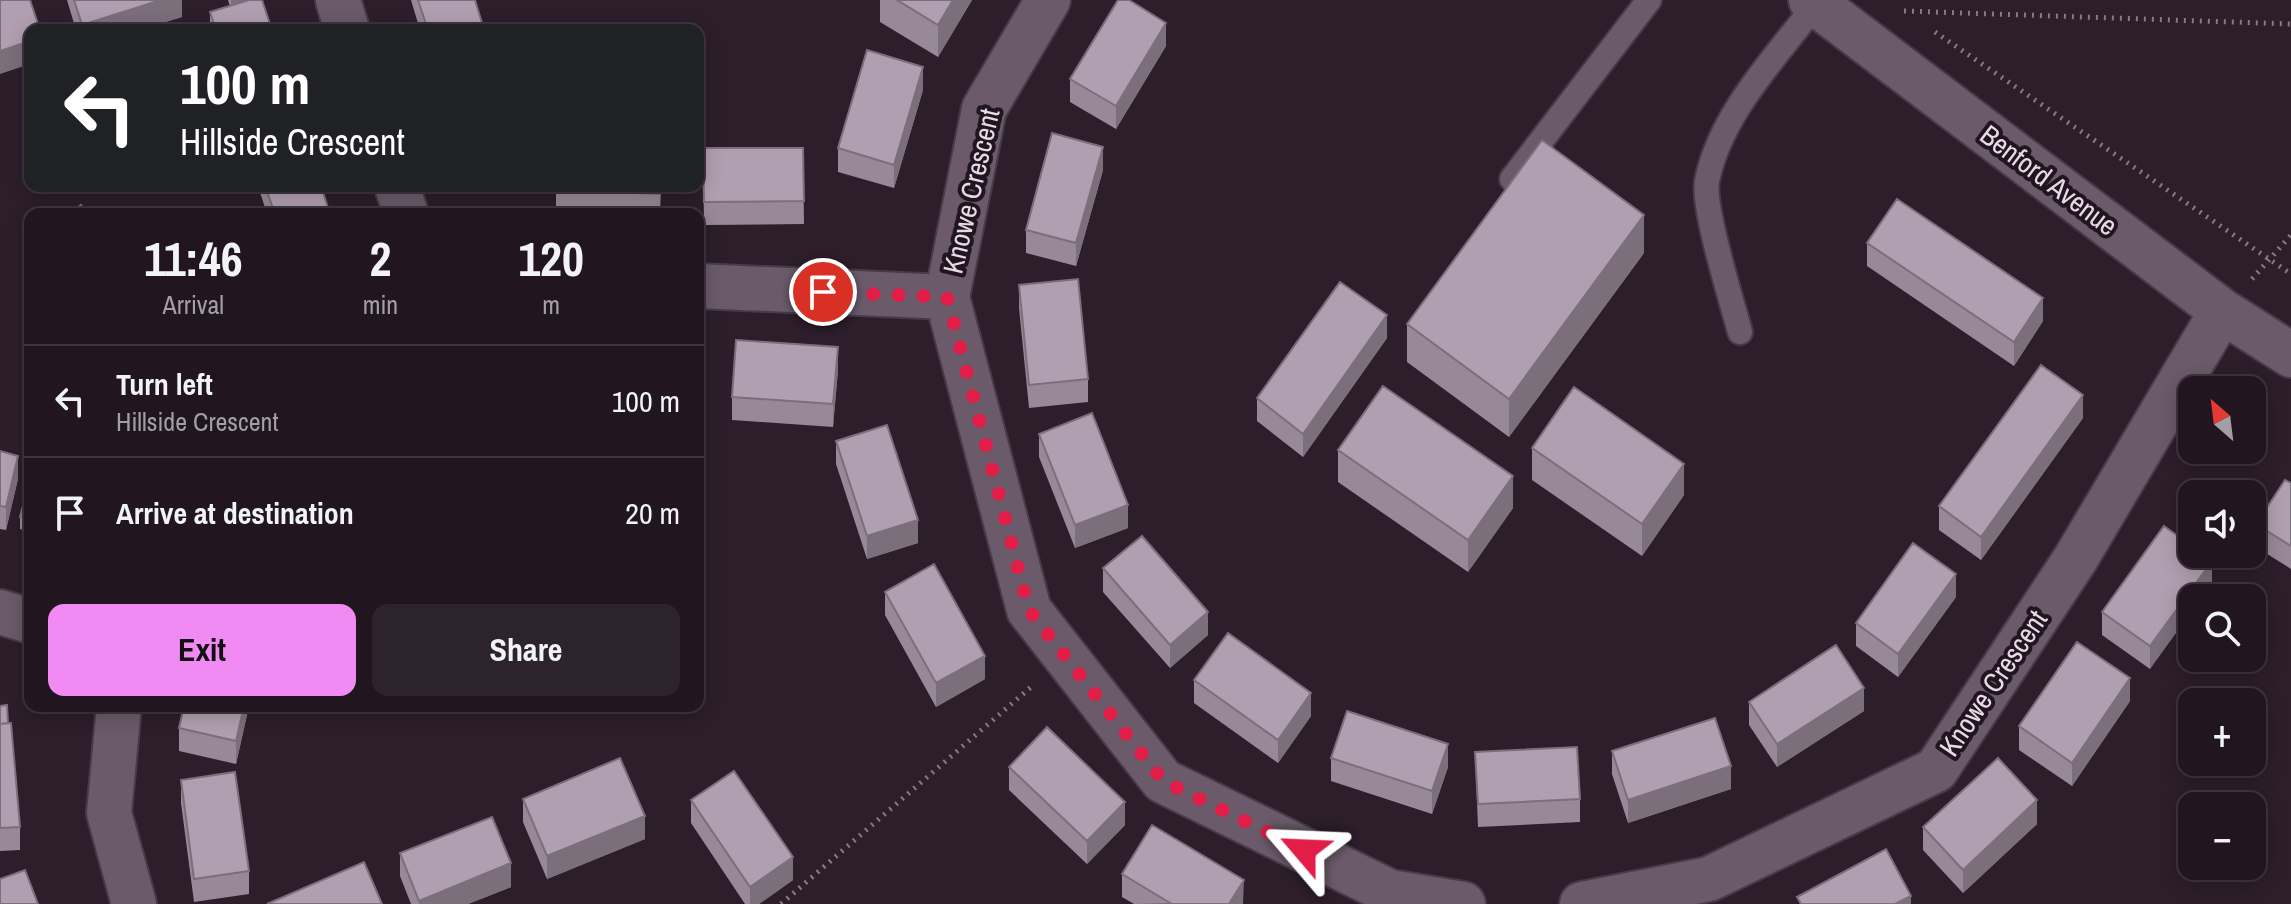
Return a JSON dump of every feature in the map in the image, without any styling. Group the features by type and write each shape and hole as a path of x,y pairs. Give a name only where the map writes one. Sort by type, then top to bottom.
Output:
{"street":[{"path":"338,0 345,24"},
{"name":"Knowe Crescent","path":"1048,0 984,109 947,297 1029,610 1163,781 1390,892 1463,904"},
{"name":"Benford Avenue","path":"1813,2 2222,311 2291,355"},
{"path":"704,286 947,297"},
{"name":"Knowe Crescent","path":"1582,904 1709,879 1936,770 2076,558 2222,311"},
{"path":"0,612 24,619"},
{"path":"118,712 109,813 134,904"}],"lane":[{"path":"1512,179 1649,0"},
{"path":"1740,332 1719,252 1707,184 1723,137 1743,102 1813,2"}],"path":[{"path":"1897,5 1917,20"},
{"path":"1904,11 2291,24"},
{"path":"1930,29 2291,274"},
{"path":"2222,311 2291,235"},
{"path":"781,904 1066,657"}],"building":[{"path":"0,0 30,0 38,24 24,24 24,43 0,51"},
{"path":"74,0 161,0 85,24 82,24"},
{"path":"249,0 262,0 270,24 214,24 210,12"},
{"path":"418,0 475,0 482,23 479,24 426,24"},
{"path":"897,0 953,0 938,25"},
{"path":"1118,0 1129,0 1166,23 1116,106 1070,79"},
{"path":"867,50 923,67 894,165 838,148"},
{"path":"1052,133 1103,147 1076,243 1026,230"},
{"path":"1542,140 1644,215 1509,399 1407,324"},
{"path":"704,148 803,148 804,201 704,202"},
{"path":"267,192 323,192 328,208 273,208"},
{"path":"608,192 660,192 660,194"},
{"path":"1897,199 2043,298 2014,342 1867,243"},
{"path":"1078,279 1088,379 1029,385 1019,285"},
{"path":"1340,282 1387,315 1303,434 1257,398"},
{"path":"736,340 838,347 833,404 732,397"},
{"path":"2041,365 2083,395 1981,537 1939,506"},
{"path":"1383,386 1513,476 1468,540 1338,450"},
{"path":"1574,387 1684,464 1642,524 1532,448"},
{"path":"1092,413 1128,505 1075,525 1039,434"},
{"path":"887,425 918,520 867,536 836,441"},
{"path":"0,451 18,456 6,507 0,506"},
{"path":"2285,480 2291,483 2291,546 2266,530 2266,509"},
{"path":"2164,526 2178,536 2178,568 2207,568 2195,584 2178,584 2178,608 2150,646 2102,612"},
{"path":"1142,536 1208,612 1170,645 1103,568"},
{"path":"1913,543 1956,574 1898,654 1856,623"},
{"path":"934,564 985,656 936,683 885,592"},
{"path":"1228,633 1311,693 1278,740 1194,680"},
{"path":"2077,642 2130,678 2072,763 2019,726"},
{"path":"1836,645 1864,688 1777,744 1749,702"},
{"path":"7,705 8,723 0,724 0,706"},
{"path":"1347,711 1448,744 1432,791 1331,758"},
{"path":"183,712 243,712 236,741 179,728"},
{"path":"1715,718 1731,766 1628,800 1612,751"},
{"path":"11,723 20,827 0,828 0,724"},
{"path":"1047,727 1125,802 1087,841 1009,767"},
{"path":"1577,747 1580,799 1478,804 1475,752"},
{"path":"620,758 645,816 547,856 523,799"},
{"path":"1998,758 2037,800 1963,870 1923,827"},
{"path":"734,771 793,857 750,887 691,800"},
{"path":"235,772 249,871 194,879 181,780"},
{"path":"492,817 511,863 419,901 400,853"},
{"path":"1152,825 1244,880 1229,904 1172,904 1122,874"},
{"path":"1886,849 1911,896 1895,904 1801,904 1797,897"},
{"path":"364,862 382,904 267,904"},
{"path":"25,870 38,904 0,904 0,879"}],"route":[{"path":"823,292 947,297 1029,610 1163,781 1304,850"}]}
